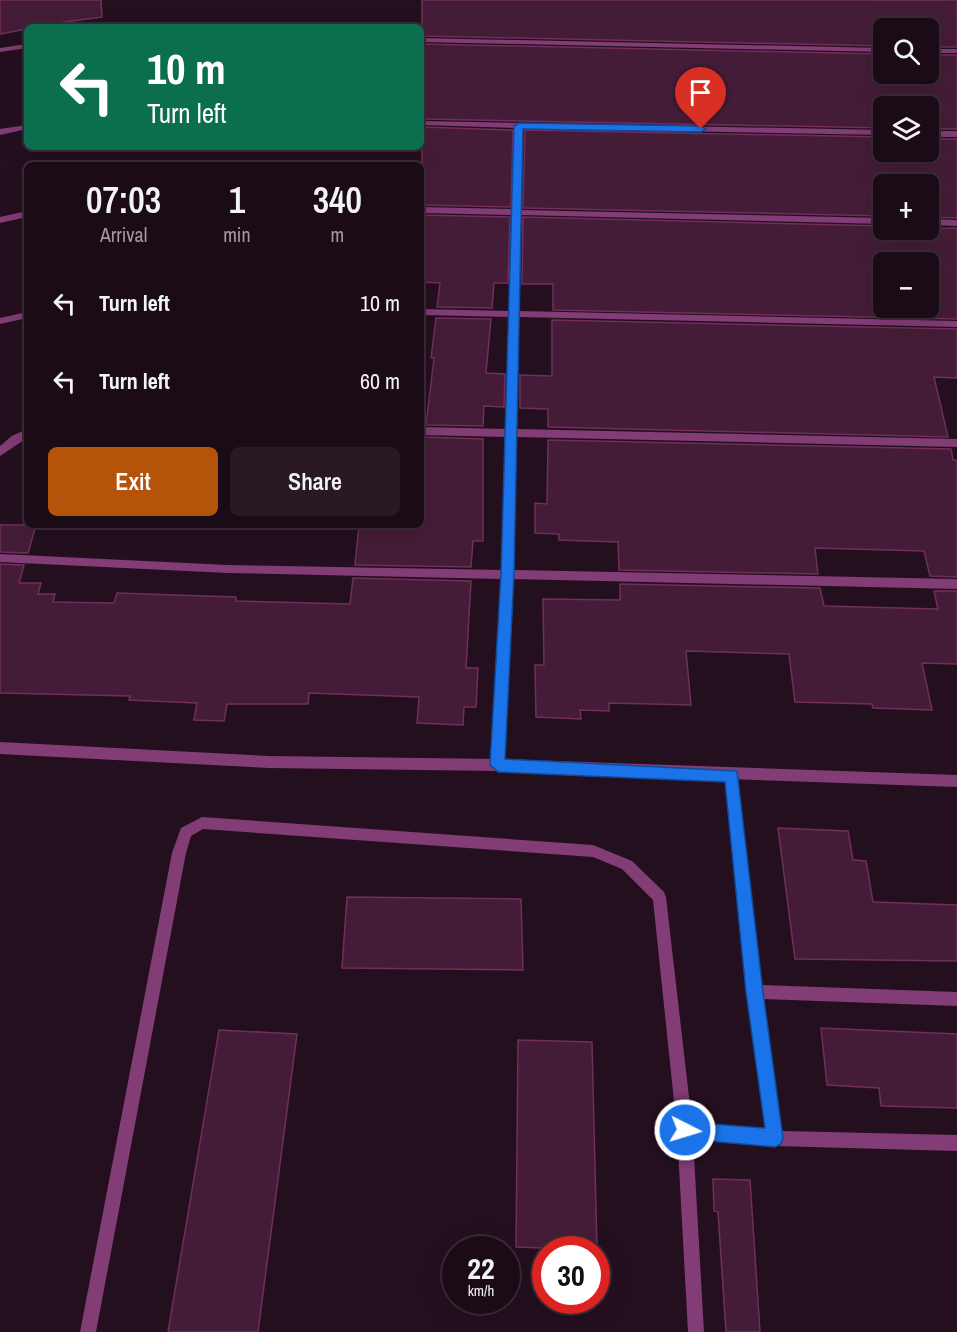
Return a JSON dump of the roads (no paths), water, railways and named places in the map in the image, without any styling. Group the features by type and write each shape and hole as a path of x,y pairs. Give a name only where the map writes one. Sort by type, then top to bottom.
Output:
{"street":[{"path":"424,40 873,50"},
{"path":"0,50 24,46"},
{"path":"939,51 957,51"},
{"path":"424,123 873,133"},
{"path":"498,765 508,573 519,126"},
{"path":"0,132 24,128"},
{"path":"939,134 957,134"},
{"path":"424,210 873,221"},
{"path":"0,220 24,215"},
{"path":"939,222 957,223"},
{"path":"424,312 957,324"},
{"path":"0,321 24,316"},
{"path":"424,431 957,443"},
{"path":"0,452 24,435"},
{"path":"0,558 228,569 508,573 957,585"},
{"path":"0,748 269,762 498,765 732,775 957,781"},
{"path":"732,775 754,992 775,1138"},
{"path":"88,1332 179,853 186,832 202,823 593,851 627,865 659,897 685,1130 696,1332"},
{"path":"754,992 957,999"},
{"path":"685,1130 775,1138 957,1143"}]}
